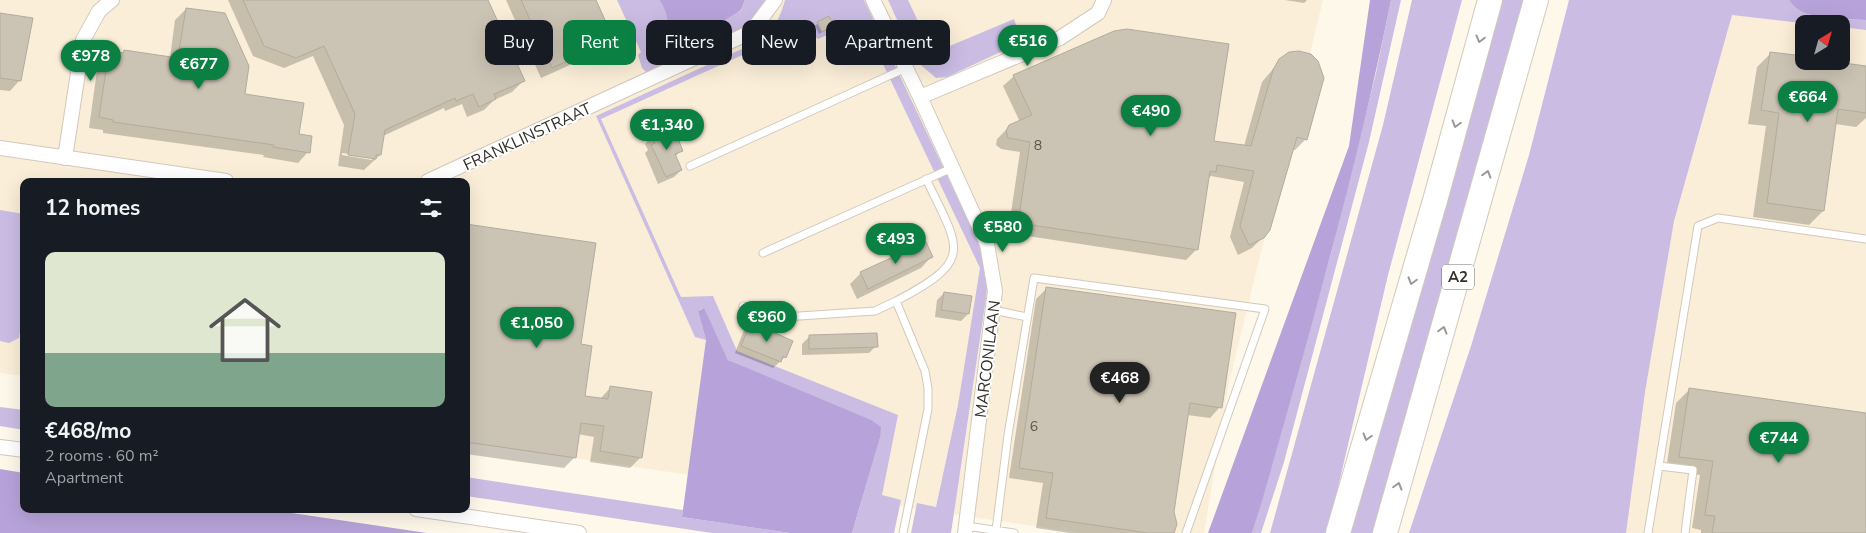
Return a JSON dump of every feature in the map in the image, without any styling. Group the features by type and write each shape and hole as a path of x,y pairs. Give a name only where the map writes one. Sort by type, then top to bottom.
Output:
{"highway":[{"name":"A2","path":"1338,533 1431,216 1490,0"},
{"name":"A2","path":"1385,533 1536,7"}],"street":[{"path":"65,158 83,40 99,10 112,0"},
{"name":"FRANKLINSTRAAT","path":"435,178 751,32 775,0"},
{"name":"MARCONILAAN","path":"873,0 920,96 987,244 995,292 965,529"},
{"path":"920,96 1060,38 1098,13 1104,0"},
{"path":"0,148 205,178"},
{"path":"0,446 20,449"},
{"path":"443,513 579,533"}],"lane":[{"path":"690,166 906,68"},
{"path":"763,253 952,168"},
{"path":"742,306 749,311 769,318 875,311 929,284 946,269 955,249 949,227 926,179"},
{"path":"1648,533 1698,226 1718,218 1866,239"},
{"path":"996,530 1008,435 1034,278 1265,309 1186,533"},
{"path":"896,301 925,371 928,388 928,409 903,533"},
{"path":"992,310 1027,316"},
{"path":"1659,466 1693,470 1685,533"},
{"path":"965,529 996,530 1014,533"}],"shaded area":[{"path":"0,0 1323,0 1229,383 1204,533 1081,533 470,443 470,178 20,178 20,376 0,373"},
{"path":"617,0 659,0 665,7 669,20 646,20 646,65 667,65 653,72 646,72 642,68 638,55 641,52 636,41 636,20 626,20"},
{"path":"659,0 745,0 741,10 725,20 668,20"},
{"path":"745,0 768,0 757,20 742,20 742,29 732,34 732,20 676,20 741,11"},
{"path":"785,0 864,0 873,20 826,20 826,36 818,39 816,37 816,20 777,20"},
{"path":"888,0 908,0 917,20 897,20"},
{"path":"1370,0 1391,0 1378,63 1348,189 1315,314 1262,501 1252,533 1208,533 1349,146"},
{"path":"1391,0 1401,0 1369,142 1284,462 1261,533 1252,533 1330,257 1376,73"},
{"path":"1412,0 1462,0 1388,275 1335,500 1325,533 1270,533 1383,125"},
{"path":"1497,0 1524,0 1374,533 1350,533"},
{"path":"1569,0 1789,0 1803,12 1813,15 1795,15 1795,22 1732,15 1674,221 1645,392 1626,533 1409,533 1471,346 1529,155"},
{"path":"1729,0 1866,0 1866,533 1623,533 1668,223"},
{"path":"1789,0 1866,0 1866,20 1850,19 1850,15 1813,15 1795,7"},
{"path":"1014,19 1022,42 947,77 936,78 921,65 950,65 950,46"},
{"path":"1850,19 1866,20 1866,30 1850,28"},
{"path":"742,49 742,55 732,60 732,53"},
{"path":"707,65 720,65 601,119 681,297 713,296 737,351 898,415 882,495 901,500 894,533 852,533 880,438 783,385 728,360 703,308 698,311 706,340 695,337 596,116"},
{"path":"883,65 895,65 978,241 987,276 986,298 951,533 911,533 917,503 936,507 958,405 980,268"},
{"path":"0,210 20,213 20,332 19,338 9,343 0,341"},
{"path":"704,308 728,360 871,420 881,427 880,438 852,533 790,533 682,517 706,340 698,311"},
{"path":"0,407 20,410 20,429 0,426"},
{"path":"0,469 20,472 20,513 292,513 427,533 0,533"},
{"path":"470,478 683,510 682,517 790,533 712,533 470,497"}],"building":[{"path":"243,0 488,0 497,20 485,20 485,65 518,65 525,81 494,94 496,99 479,107 473,94 456,101 455,98 385,130 381,155 376,155 376,159 348,155 355,114 324,46 296,58 264,46"},
{"path":"521,0 596,0 605,20 563,20 563,63 552,68 553,20 530,20"},
{"path":"186,8 225,13 249,66 245,94 304,103 299,134 312,136 310,153 273,147 274,145 113,122 113,120 99,117 109,51 123,53 124,50 178,58"},
{"path":"0,13 33,18 21,81 0,78"},
{"path":"829,16 831,20 826,20 826,30 822,32 817,22"},
{"path":"1127,29 1229,44 1214,141 1251,146 1273,70 1279,59 1289,52 1299,51 1311,54 1318,61 1324,78 1307,140 1297,137 1270,230 1264,238 1249,245 1240,226 1254,171 1217,165 1216,172 1210,171 1198,250 1018,223 1030,142 1008,138 1006,131 1009,125 1032,115 1013,75 1114,31"},
{"path":"1770,52 1795,55 1795,70 1850,70 1850,64 1866,66 1866,113 1838,109 1824,211 1767,203 1779,113 1761,110"},
{"path":"668,128 671,136 676,134 683,151 675,154 682,170 666,177 651,145 655,143 651,135"},
{"path":"470,225 596,243 581,344 592,346 585,396 608,399 610,386 652,392 642,458 600,451 604,426 581,423 576,458 470,443"},
{"path":"926,242 933,257 868,289 860,272"},
{"path":"1046,287 1236,313 1222,408 1190,403 1174,512 1177,524 1174,533 1148,533 1046,518 1053,473 1019,468"},
{"path":"944,292 972,296 969,314 941,310"},
{"path":"751,322 793,341 786,358 783,356 781,362 741,346"},
{"path":"877,333 878,347 809,349 809,335"},
{"path":"1689,388 1866,413 1866,533 1712,533 1715,516 1705,515 1713,461 1679,457"}]}
